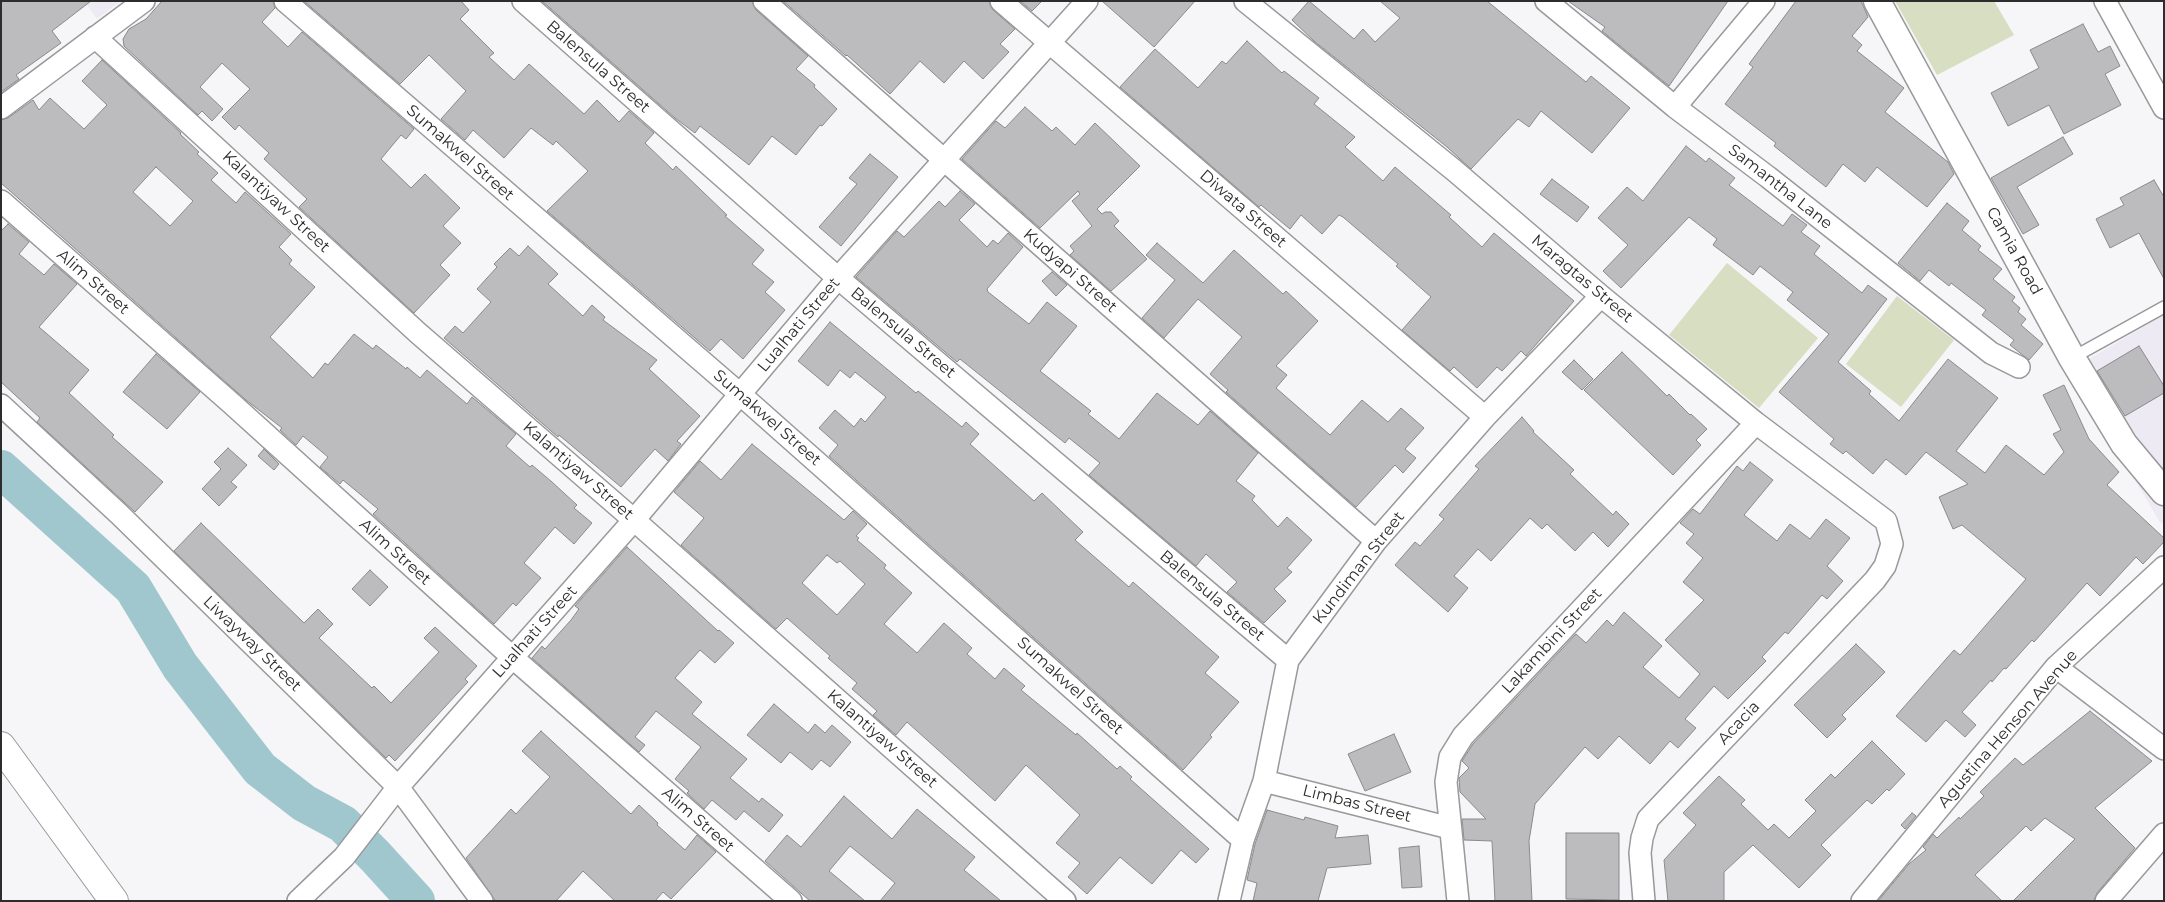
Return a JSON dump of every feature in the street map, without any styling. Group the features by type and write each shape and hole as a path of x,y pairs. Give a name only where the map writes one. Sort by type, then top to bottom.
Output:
{"main road":[{"path":"1,746 114,901"}],"street":[{"path":"1,108 144,1"},
{"name":"Sumakwel Street","path":"285,1 741,395 1243,840"},
{"name":"Balensula Street","path":"524,1 838,278 1288,660"},
{"name":"Kudyapi Street","path":"764,1 1376,541"},
{"name":"Diwata Street","path":"1001,1 1485,418"},
{"name":"Lualhati Street","path":"298,901 344,856 398,787 634,520 838,278 1087,1"},
{"name":"Maragtas Street","path":"1245,1 1455,171 1601,296 1756,423 1886,521 1892,544 1885,566"},
{"name":"Samantha Lane","path":"1546,1 1674,107 1768,177 1991,353 2019,367"},
{"path":"1674,107 1764,1"},
{"name":"Camia Road","path":"1877,1 2072,358 2124,444 2164,492"},
{"path":"2105,1 2164,108"},
{"name":"Kalantiyaw Street","path":"96,36 418,333 634,520 1065,901"},
{"name":"Alim Street","path":"1,200 231,403 512,657 791,901"},
{"name":"Kundiman Street","path":"1229,901 1243,840 1264,781 1288,660 1376,541 1485,418 1601,296"},
{"name":"Liwayway Street","path":"1,406 119,514 398,787 482,901"},
{"name":"Lakambini Street","path":"1458,901 1446,782 1450,756 1463,736 1756,423"},
{"name":"Acacia","path":"1644,901 1640,853 1648,819 1875,580 1885,566"},
{"name":"Agustina Henson Avenue","path":"1862,901 2056,667 2164,567"},
{"path":"2056,667 2164,749"},
{"name":"Limbas Street","path":"1264,781 1450,828"},
{"path":"2106,901 2164,834"}],"lane":[{"path":"2072,358 2164,307"}],"shaded area":[{"path":"84,1 121,1 97,19"},
{"path":"2164,315 2164,522 2161,524 2070,370"}],"green space":[{"path":"1895,1 1994,1 2014,35 1937,75"},
{"path":"1727,263 1818,338 1759,408 1669,335"},
{"path":"1897,296 1954,340 1901,407 1846,364"}],"building":[{"path":"1,1 91,1 52,31 61,43 16,75 19,79 1,92"},
{"path":"162,1 273,1 275,8 262,22 288,47 302,32 414,129 406,139 401,135 381,159 411,188 425,174 460,208 443,226 461,243 440,265 450,275 414,313 299,207 307,199 264,159 269,153 239,125 235,130 222,117 250,89 222,63 200,87 223,109 212,121 202,111 198,115 124,46 123,39 129,29 146,19"},
{"path":"304,1 461,1 469,10 460,19 494,53 489,57 514,80 529,64 584,114 597,100 619,122 629,111 654,133 645,143 673,170 676,166 727,215 725,216 764,250 752,264 774,282 765,292 785,310 743,359 721,339 710,351 547,211 588,171 556,141 553,145 531,128 504,158 473,130 465,140 441,119 466,91 429,55 400,84"},
{"path":"542,1 752,1 756,10 808,56 796,69 815,85 814,87 837,109 822,126 820,125 796,155 772,136 749,165 700,126 695,133 675,118"},
{"path":"783,1 989,1 993,10 1015,29 1000,44 1009,52 983,79 964,61 944,83 920,61 890,94"},
{"path":"1020,1 1042,1 1032,11"},
{"path":"1102,1 1195,1 1154,47"},
{"path":"1309,1 1354,39 1363,29 1375,42 1400,18 1380,1 1487,1 1586,82 1591,76 1630,108 1592,153 1541,111 1529,127 1518,119 1471,169 1447,147 1314,41 1292,20"},
{"path":"1568,1 1728,1 1669,86 1602,31 1605,27"},
{"path":"1796,1 1861,1 1868,17 1852,36 1862,45 1857,51 1904,88 1885,112 1948,162 1954,174 1927,207 1877,167 1865,182 1843,164 1826,187 1774,146 1776,143 1725,104 1753,67 1749,64"},
{"path":"2083,24 2098,52 2110,46 2120,66 2105,74 2121,105 2064,134 2049,105 2008,126 1991,93 2039,68 2030,50"},
{"path":"1247,41 1282,73 1284,71 1319,98 1314,104 1355,137 1345,147 1383,181 1395,167 1451,215 1449,217 1482,247 1494,233 1574,301 1526,356 1521,351 1502,371 1497,367 1477,388 1454,367 1450,371 1402,330 1431,297 1396,266 1398,264 1339,215 1322,234 1301,215 1290,229 1261,205 1259,207 1120,87 1155,49 1198,88 1222,61 1226,64"},
{"path":"102,60 199,152 197,154 218,173 211,180 236,203 245,192 291,234 279,247 292,260 289,264 315,287 270,337 313,378 325,363 328,365 354,334 373,349 376,345 420,378 427,370 467,404 472,397 516,434 506,446 530,467 532,465 552,482 577,505 574,508 592,523 574,544 555,527 524,563 541,578 516,606 513,603 494,624 373,514 378,509 343,480 340,484 320,467 328,457 303,436 296,445 280,430 282,428 246,400 1,183 1,120 8,118 33,100 39,110 50,98 84,129 107,105 82,81","holes":["156,167 193,201 170,226 133,192"]},
{"path":"1025,107 1052,131 1056,127 1075,145 1095,123 1140,166 1097,209 1102,214 1111,212 1119,221 1114,226 1147,259 1111,291 1070,255 1074,251 1070,246 1092,226 1072,201 1080,194 1078,191 1040,228 962,159 996,121 1005,128"},
{"path":"2063,137 2073,154 2017,187 2039,225 2023,234 1991,178"},
{"path":"1686,146 1706,162 1709,158 1735,178 1729,185 1783,226 1792,214 1807,225 1801,232 1820,246 1814,254 1862,293 1868,285 1887,299 1838,362 1871,391 1869,394 1899,421 1948,359 1998,398 1956,451 1985,473 2006,445 2044,475 2064,452 2053,434 2061,430 2043,395 2064,385 2089,439 2119,472 2107,485 2164,538 2164,542 2143,564 2136,557 2100,596 2087,583 2034,642 2032,640 2006,669 2004,668 1992,682 1991,680 1962,712 1976,725 1965,737 1946,720 1926,742 1896,716 1954,650 1960,655 2026,579 1962,525 1953,529 1939,497 1968,484 1926,452 1906,475 1886,459 1873,474 1846,451 1843,454 1830,444 1834,439 1779,392 1829,334 1787,300 1793,292 1760,266 1753,275 1713,245 1717,239 1689,217 1621,288 1603,271 1628,245 1598,218 1627,187 1643,201"},
{"path":"870,154 898,177 841,246 819,227 857,184 849,178"},
{"path":"1552,179 1589,207 1577,222 1540,194"},
{"path":"2154,180 2164,197 2164,279 2139,233 2110,248 2096,219 2124,205 2120,198"},
{"path":"960,191 975,204 959,220 987,247 993,240 998,244 1008,233 1023,247 987,289 988,292 1029,324 1047,302 1077,326 1040,371 1091,411 1088,414 1119,439 1157,393 1198,425 1210,411 1258,453 1236,481 1255,496 1252,500 1278,527 1287,517 1312,540 1287,568 1292,572 1274,589 1286,601 1264,623 1227,592 1237,582 1206,554 1196,566 1089,475 1100,463 1069,438 1065,443 960,359 957,362 856,277 897,231 904,237 939,201 945,207"},
{"path":"1947,203 1969,221 1962,230 1981,246 1978,250 2002,269 1993,279 2015,297 2012,301 2020,308 2018,312 2026,319 2021,325 2043,344 2029,360 2010,345 2014,340 1982,315 1986,310 1951,283 1949,286 1929,270 1920,281 1898,263"},
{"path":"8,224 29,242 19,254 44,275 54,264 77,284 39,327 89,370 69,393 114,435 112,437 163,482 135,512 37,422 40,418 1,382 1,231"},
{"path":"1157,243 1203,283 1234,250 1283,294 1286,291 1318,321 1276,366 1287,375 1276,388 1330,435 1362,400 1388,422 1401,408 1424,428 1405,449 1416,458 1403,473 1395,465 1356,507 1226,392 1228,390 1210,374 1242,337 1198,299 1164,338 1142,318 1175,280 1146,255"},
{"path":"528,246 558,274 548,284 583,316 592,305 605,317 603,320 657,360 649,369 700,416 677,441 681,444 668,461 655,449 621,487 559,435 558,437 444,338 455,326 463,333 491,302 477,289 497,267 494,264 510,248 519,256"},
{"path":"1052,272 1067,285 1056,296 1042,281"},
{"path":"830,322 916,393 918,391 962,427 966,422 979,434 970,444 1034,501 1042,493 1083,532 1075,540 1129,587 1133,582 1219,657 1205,673 1239,702 1183,770 829,456 838,445 819,428 835,410 854,427 861,418 865,422 886,397 855,372 850,378 840,370 828,386 798,361"},
{"path":"2139,346 2164,386 2164,393 2125,416 2097,371"},
{"path":"1622,352 1667,396 1669,394 1707,429 1696,440 1701,445 1673,475 1584,390"},
{"path":"156,354 200,392 167,429 123,392"},
{"path":"1574,360 1593,379 1582,390 1562,372"},
{"path":"1522,417 1533,432 1574,470 1570,474 1613,515 1616,511 1629,524 1608,547 1593,532 1575,551 1547,524 1542,529 1530,518 1491,561 1478,549 1454,576 1468,588 1448,612 1395,565 1415,542 1420,546 1444,519 1439,515 1479,469 1475,466"},
{"path":"752,444 844,520 853,511 867,524 856,536 859,538 857,540 886,565 884,568 912,593 884,624 917,653 944,623 972,648 967,654 995,679 1004,668 1025,686 1021,690 1076,735 1077,733 1117,769 1120,766 1132,777 1130,779 1209,849 1196,863 1181,850 1152,884 1120,857 1087,894 1068,877 1080,863 1056,843 1080,815 1026,765 995,801 907,722 896,735 873,715 877,711 852,689 857,683 787,618 776,629 681,545 704,518 674,492 700,461 721,480","holes":["827,555 837,563 840,561 865,584 837,615 802,583"]},
{"path":"228,448 247,465 231,482 237,487 219,506 202,489 221,469 214,462"},
{"path":"264,449 279,464 274,470 258,456"},
{"path":"1750,462 1773,480 1744,515 1777,541 1790,524 1810,539 1826,519 1850,538 1827,566 1843,581 1827,599 1822,595 1788,634 1785,632 1762,657 1766,661 1728,699 1714,686 1685,719 1696,728 1678,748 1670,741 1650,764 1619,736 1598,759 1585,747 1535,804 1529,841 1532,901 1495,901 1492,841 1464,840 1462,819 1486,819 1460,792 1459,778 1469,768 1462,761 1473,744 1576,634 1586,643 1607,620 1613,626 1624,612 1662,646 1643,667 1679,698 1700,674 1665,640 1704,600 1683,582 1703,558 1686,543 1694,534 1680,523 1693,509 1700,514 1737,466 1743,471"},
{"path":"201,523 304,623 318,609 333,624 319,638 372,688 374,686 391,703 439,652 424,638 435,627 477,666 465,679 468,682 395,761 389,755 386,758 174,551"},
{"path":"627,547 718,631 734,643 715,663 700,650 675,678 702,702 692,714 747,759 730,778 759,802 762,798 783,815 769,832 744,811 736,820 712,800 704,809 687,793 689,791 675,779 701,747 656,711 635,737 645,745 639,752 532,658 542,646 545,649 571,620 579,609 575,606"},
{"path":"370,570 388,587 370,606 352,589"},
{"path":"1856,644 1885,672 1842,715 1846,719 1827,738 1794,705"},
{"path":"774,704 808,733 815,724 825,733 832,725 851,742 830,767 821,760 812,770 790,752 781,763 747,735"},
{"path":"2090,711 2152,761 2095,808 2135,848 2097,893 2094,901 2013,901 2075,839 2045,818 2031,831 2026,826 1975,875 2002,901 1878,901 1909,864 1926,850 1923,847 1933,834 1937,838 1959,817 1960,819 1984,796 1980,792 2015,758 2023,765"},
{"path":"541,731 631,814 639,805 658,823 657,825 685,850 697,835 716,852 671,899 663,892 655,901 615,901 583,871 556,901 496,901 466,858 511,809 516,814 550,777 522,751"},
{"path":"1394,734 1411,772 1365,791 1348,754"},
{"path":"1872,741 1905,774 1889,791 1887,789 1872,804 1867,800 1821,845 1831,855 1799,888 1753,845 1724,872 1724,901 1668,901 1664,860 1696,825 1683,813 1719,776 1745,800 1741,804 1768,830 1774,824 1789,838 1816,811 1805,800 1831,774 1835,778"},
{"path":"844,796 892,839 917,809 975,857 964,870 1001,901 880,901 895,883 850,846 829,871 865,901 810,901 765,861 787,835 801,847"},
{"path":"1267,810 1304,820 1305,817 1338,826 1335,838 1368,835 1371,864 1327,868 1318,901 1253,901 1257,883 1247,880 1255,844"},
{"path":"1912,813 1916,816 1905,829 1901,825"},
{"path":"1566,833 1619,833 1619,900 1566,899"},
{"path":"1419,846 1422,887 1402,888 1399,848"}],"waterway":[{"path":"1,469 133,588 180,666 260,769 304,803 343,824 416,901"}]}
